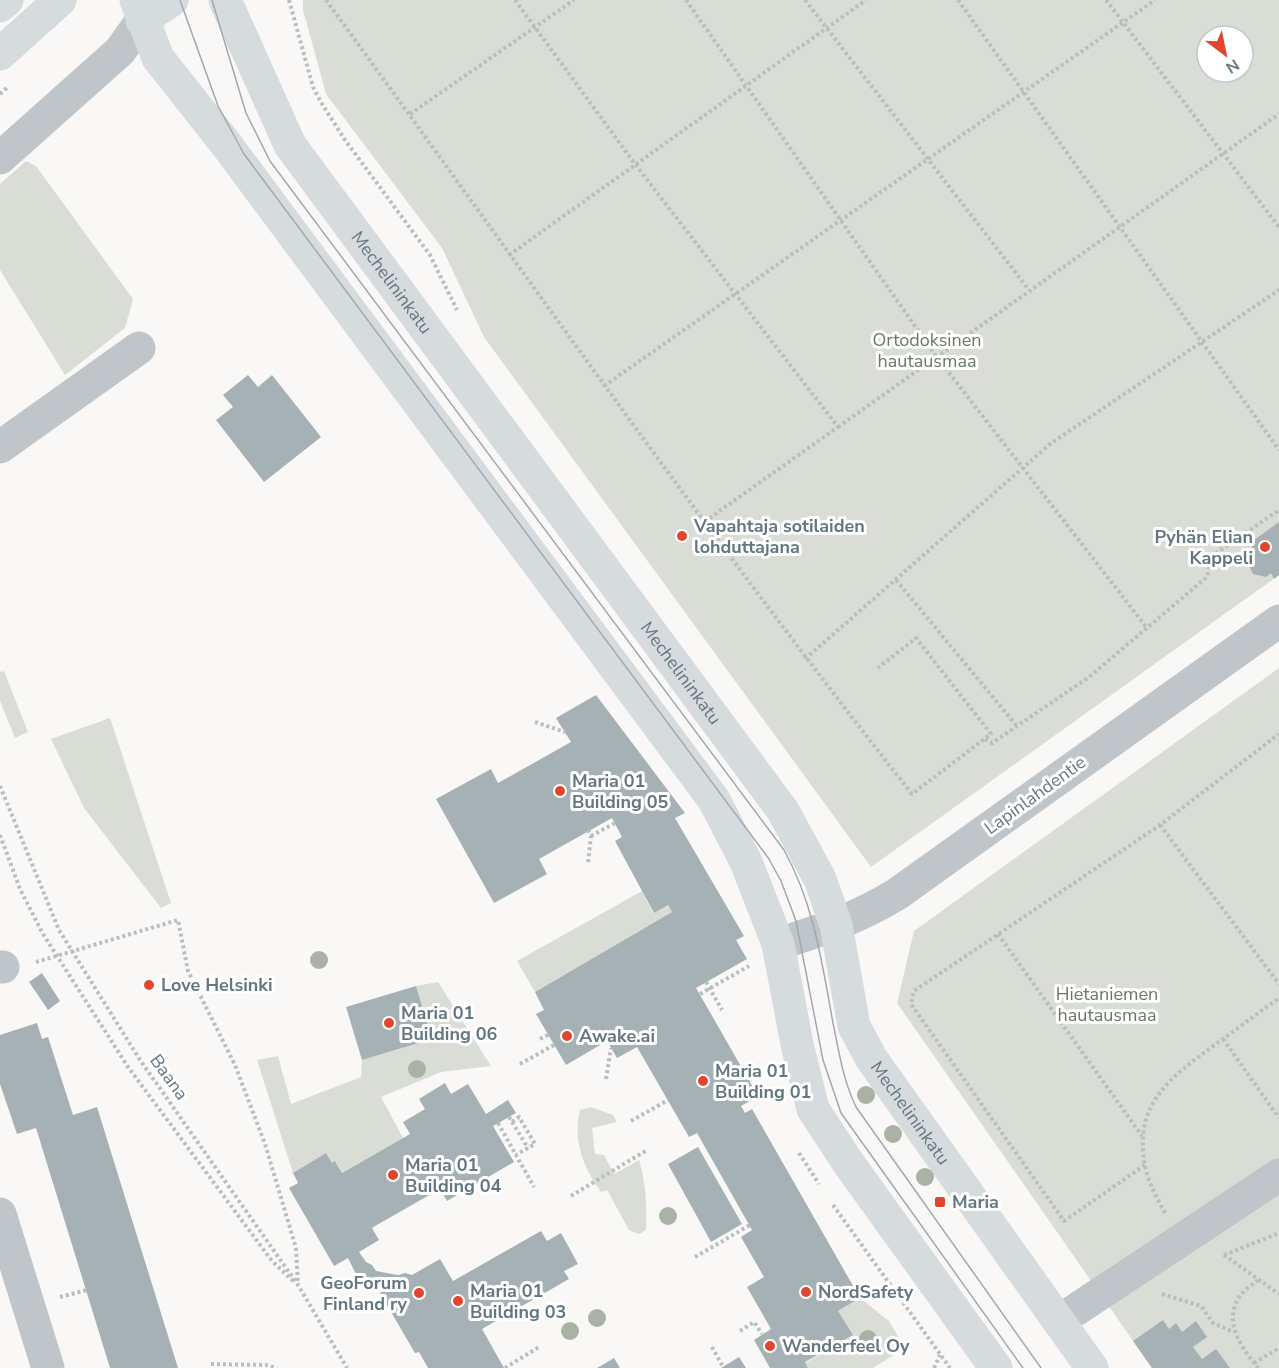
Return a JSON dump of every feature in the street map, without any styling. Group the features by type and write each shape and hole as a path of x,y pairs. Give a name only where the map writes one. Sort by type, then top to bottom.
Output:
{"main road":[{"path":"0,6 7,0"},
{"path":"0,54 60,0"},
{"path":"172,0 139,10 158,58 226,144 360,328 714,800 746,862 768,953 798,1049 813,1109 843,1155 996,1368"},
{"name":"Mechelininkatu","path":"225,0 290,145 783,811 820,879 836,925 854,1026 871,1058 1092,1368"}],"street":[{"path":"0,158 120,51 139,10"},
{"path":"0,447 139,348"},
{"name":"Lapinlahdentie","path":"768,953 869,911 897,894 1279,621"},
{"path":"1059,1321 1279,1175"},
{"path":"0,1214 48,1368"}],"path":[{"path":"326,0 704,522 806,659 912,794 991,734 916,638 878,668"},
{"path":"515,0 635,164 838,426"},
{"path":"410,114 574,0"},
{"path":"686,0 936,356 1147,627"},
{"path":"805,0 1029,290"},
{"path":"509,255 866,0"},
{"path":"958,0 1279,450"},
{"path":"1106,0 1279,227"},
{"path":"604,386 1155,0"},
{"path":"704,522 1279,114"},
{"path":"806,659 1050,444 1279,290"},
{"path":"985,739 992,743 1089,677 1207,577 1212,556 1279,510"},
{"path":"896,580 1016,725"},
{"path":"535,723 565,732"},
{"path":"1145,1166 1064,1221 911,1004 914,991 1160,825 1279,734"},
{"name":"Baana","path":"0,786 59,930 140,1060 298,1285 347,1368"},
{"path":"591,836 606,824 615,823"},
{"path":"1160,825 1279,984"},
{"path":"588,830 591,836 588,864"},
{"path":"0,835 20,889 43,934 128,1067 272,1261 298,1285"},
{"path":"40,961 178,920 188,971 235,1065 265,1144 296,1248 298,1285"},
{"path":"998,934 1143,1136"},
{"path":"700,994 768,953"},
{"path":"706,982 722,1010"},
{"path":"1279,998 1179,1070 1160,1089 1147,1112 1143,1136 1145,1166 1169,1221 1191,1250 1223,1255 1279,1294"},
{"path":"540,1039 548,1035"},
{"path":"1223,1039 1279,1118"},
{"path":"520,1064 554,1045"},
{"path":"606,1079 611,1048"},
{"path":"631,1121 668,1100"},
{"path":"509,1117 528,1148"},
{"path":"512,1122 519,1117 535,1144 516,1155"},
{"path":"498,1123 534,1187"},
{"path":"571,1196 647,1150"},
{"path":"797,1150 801,1160 822,1189"},
{"path":"829,1199 950,1368"},
{"path":"694,1257 750,1226"},
{"path":"1223,1255 1279,1233"},
{"path":"1233,1332 1233,1314 1239,1296 1258,1280"},
{"path":"56,1298 87,1290"},
{"path":"1158,1293 1201,1306 1213,1323 1233,1332 1258,1368"},
{"path":"740,1331 754,1322 762,1334"},
{"path":"505,1368 539,1347"},
{"path":"712,1347 723,1366"},
{"path":"1254,1363 1279,1348"},
{"path":"934,1368 940,1354"},
{"path":"211,1364 266,1365 277,1368"}],"green space":[{"name":"Ortodoksinen hautausmaa","path":"303,0 1279,0 1279,575 871,867 484,337 442,248 326,94 303,10"},
{"path":"26,161 36,166 133,299 125,328 65,375 0,270 0,184"},
{"name":"Hietaniemen hautausmaa","path":"1279,668 1279,1368 1152,1368 897,1003 914,931"},
{"path":"4,671 28,732 15,738 0,701 0,672"},
{"path":"110,718 171,903 161,908 84,808 51,739"},
{"path":"642,891 653,913 668,905 672,912 535,992 517,961"},
{"path":"438,982 491,1066 441,1072 381,1097 403,1138 342,1173 336,1162 332,1163 326,1153 293,1173 257,1060 278,1056 291,1104 361,1077 362,1060 432,1039 416,986"},
{"path":"591,1107 613,1115 617,1122 592,1128 595,1154 604,1155 614,1174 639,1160 645,1186 646,1230 639,1234 629,1230 607,1190 601,1192 581,1154 578,1133 580,1110"},
{"path":"860,1298 889,1321 905,1348 873,1368 808,1368 805,1363 852,1336 838,1311"}],"building":[{"path":"248,375 258,387 272,375 321,437 264,482 216,420 233,407 223,395"},
{"name":"Pyhän Elian Kappeli","path":"1279,522 1279,575 1274,579 1271,573 1266,577 1253,574 1246,559 1254,550 1250,543"},
{"name":"Maria 01 Building 01","path":"596,695 685,813 675,818 744,936 736,940 747,959 696,988 758,1096 741,1106 745,1113 752,1109 860,1298 838,1311 853,1335 805,1362 808,1368 770,1368 754,1340 771,1329 747,1287 764,1277 741,1237 752,1230 697,1133 689,1137 637,1047 617,1058 607,1041 566,1065 536,1014 544,1010 535,992 672,912 668,905 654,913 615,841 622,837 612,818 539,859 547,874 494,903 436,799 491,769 498,783 571,742 556,718"},
{"path":"42,973 60,1001 48,1010 29,982"},
{"name":"Maria 01 Building 06","path":"416,986 432,1039 362,1060 346,1007"},
{"path":"37,1023 42,1039 48,1037 73,1115 97,1107 178,1368 110,1368 36,1128 17,1134 0,1084 0,1035"},
{"path":"445,1083 451,1094 468,1084 486,1114 508,1100 516,1113 493,1126 514,1162 447,1201 440,1189 375,1226 372,1228 379,1240 359,1252 376,1271 398,1275 405,1273 412,1275 440,1259 453,1281 541,1231 547,1241 561,1233 578,1264 564,1271 569,1279 482,1329 504,1368 428,1368 419,1352 415,1353 380,1293 394,1285 373,1281 360,1282 348,1258 334,1266 289,1188 298,1183 293,1173 326,1153 332,1163 335,1161 342,1173 410,1134 403,1122 425,1109 419,1099"},
{"path":"698,1147 742,1224 711,1242 668,1164"},
{"path":"1163,1320 1169,1329 1176,1323 1182,1332 1196,1321 1207,1337 1193,1347 1202,1359 1216,1349 1230,1368 1152,1368 1133,1341"},
{"path":"739,1357 746,1368 721,1368"},
{"path":"614,1358 620,1368 597,1368"}],"tram line":[{"path":"180,0 218,106 244,154 769,859 781,881 796,921 823,1060 841,1113 1023,1368"},
{"path":"212,0 246,113 270,161 784,850 803,891 816,934 842,1066 856,1107 1041,1368"}],"place":[{"name":"Vapahtaja sotilaiden lohduttajana","path":"682,536"},
{"name":"Pyhän Elian Kappeli","path":"1265,547"},
{"name":"Maria 01 Building 05","path":"560,791"},
{"name":"Love Helsinki","path":"149,985"},
{"name":"Maria 01 Building 06","path":"389,1023"},
{"name":"Awake.ai","path":"567,1036"},
{"name":"Maria 01 Building 01","path":"703,1081"},
{"name":"Maria 01 Building 04","path":"393,1175"},
{"name":"Maria","path":"940,1202"},
{"name":"NordSafety","path":"806,1292"},
{"name":"GeoForum Finland ry","path":"419,1293"},
{"name":"Maria 01 Building 03","path":"458,1301"},
{"name":"Wanderfeel Oy","path":"770,1346"}]}
